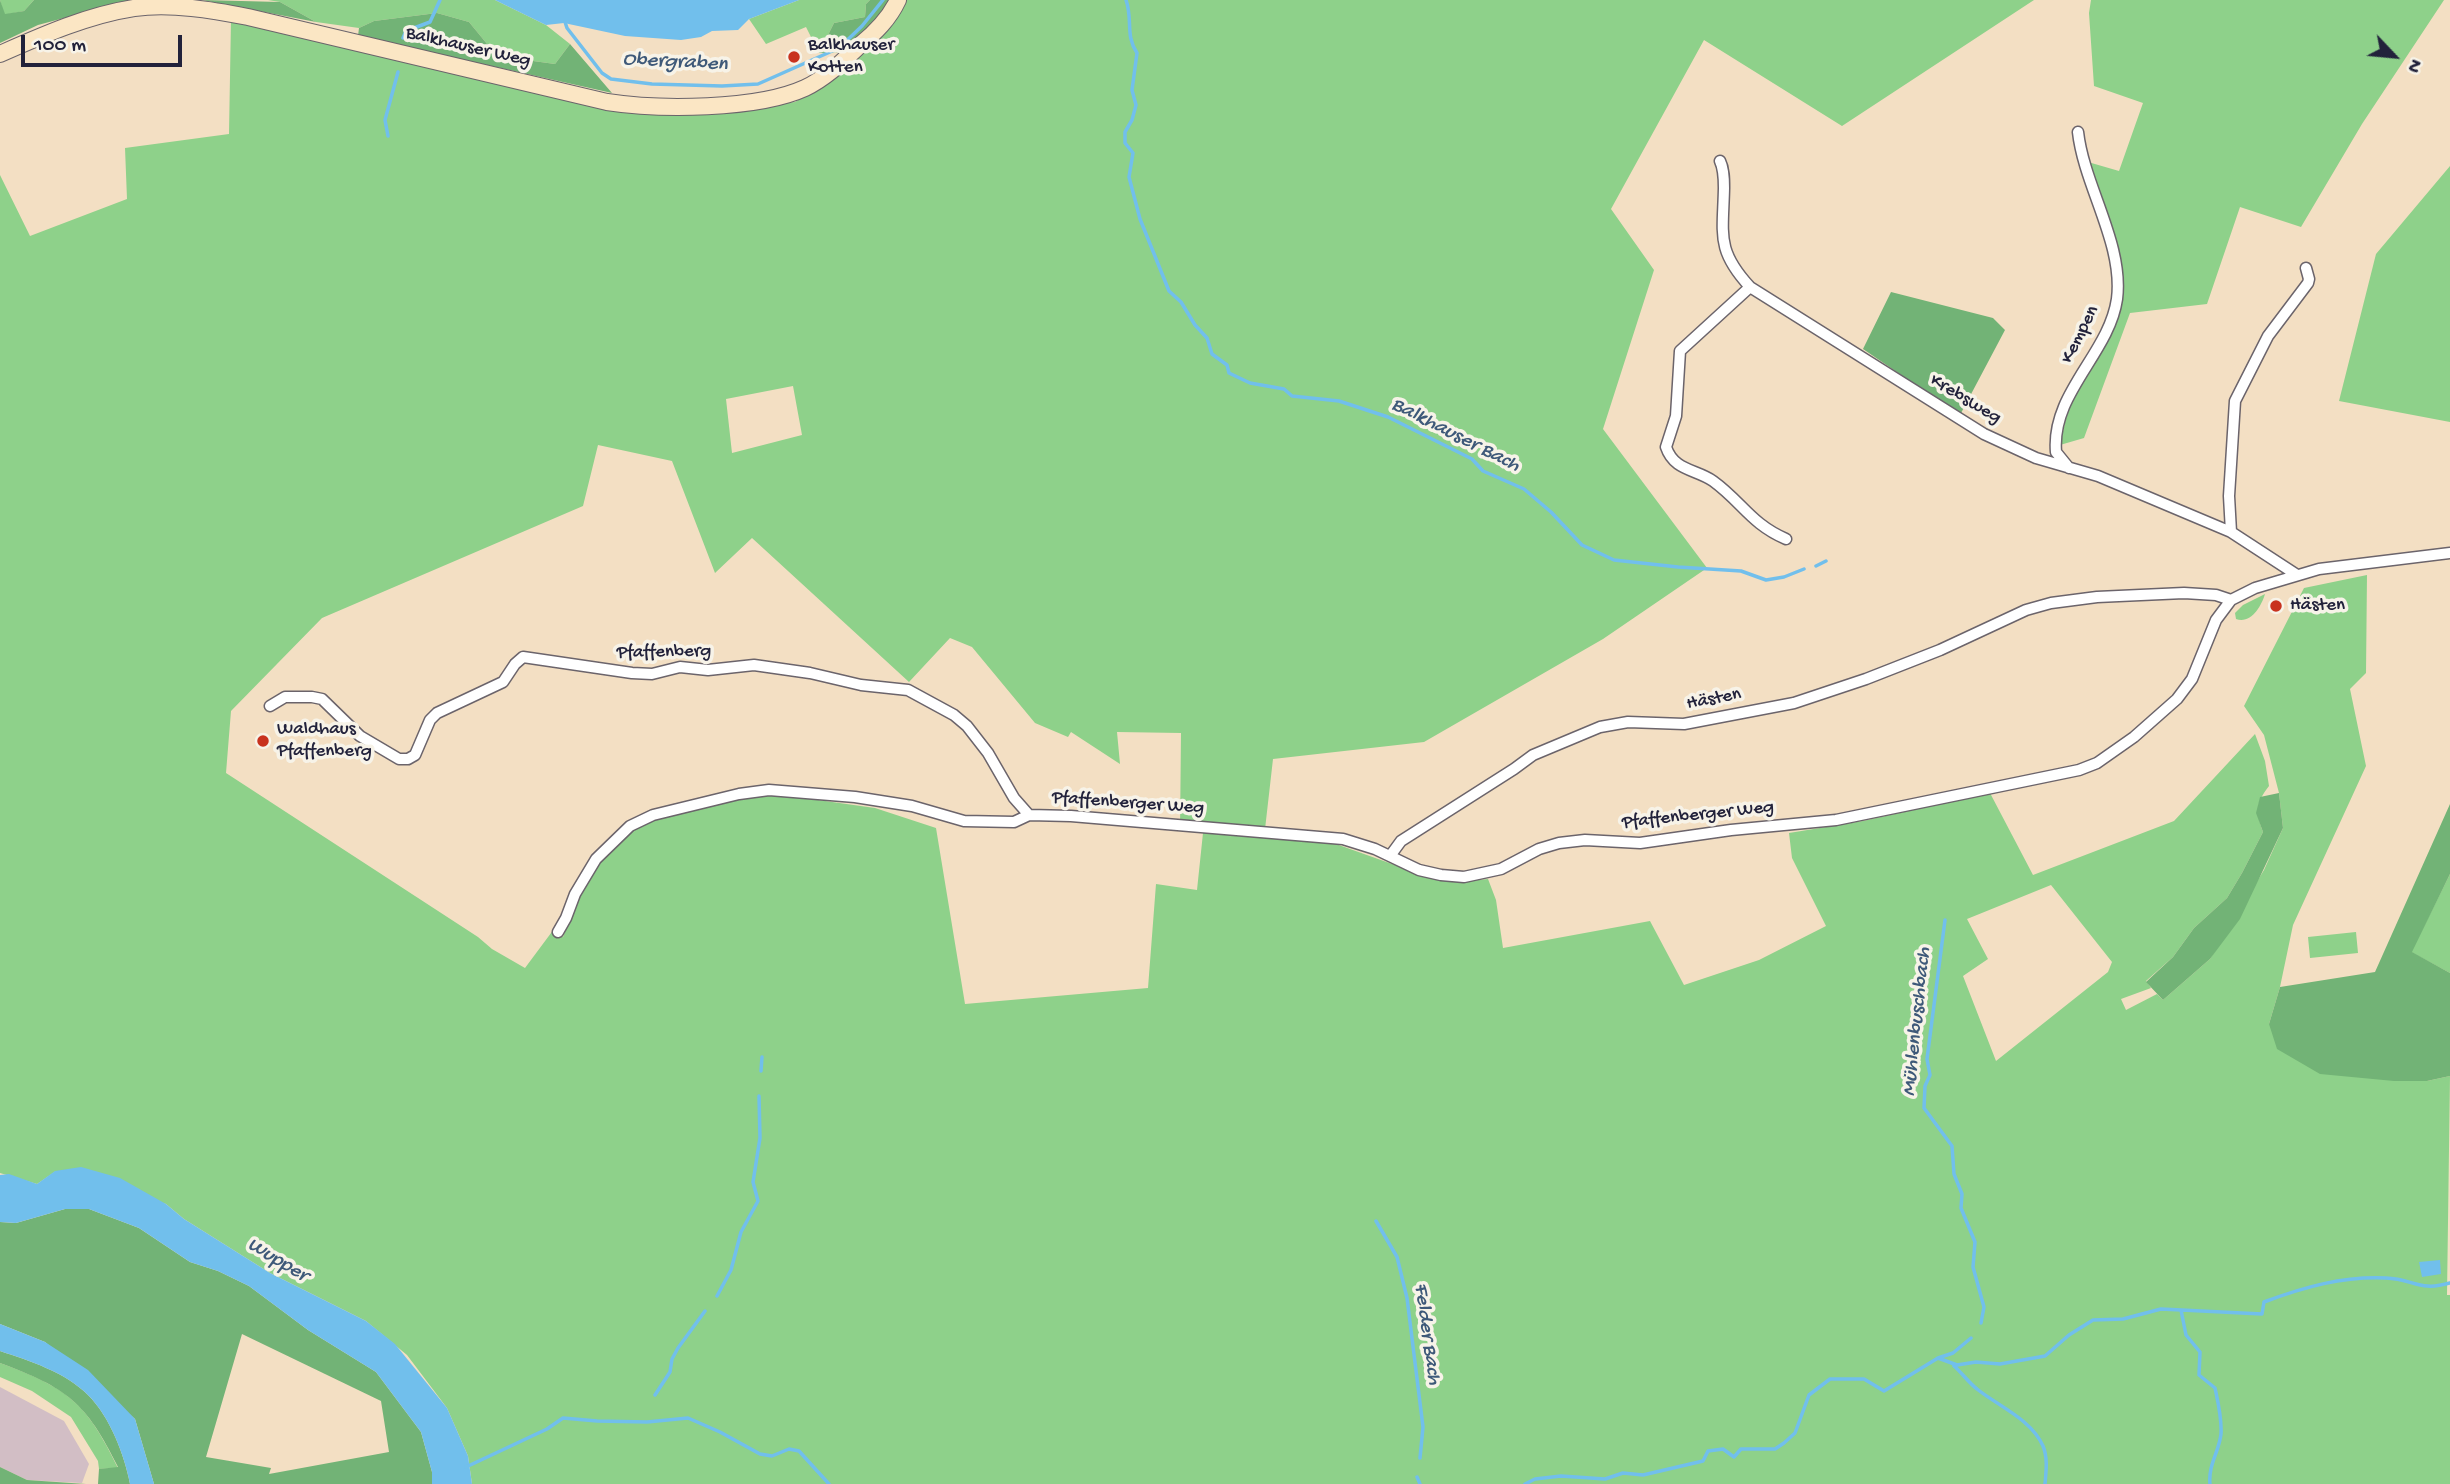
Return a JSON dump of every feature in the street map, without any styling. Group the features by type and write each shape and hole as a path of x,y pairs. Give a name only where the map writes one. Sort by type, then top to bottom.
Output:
{"main road":[{"name":"Balkhauser Weg","path":"0,54 48,33 116,12 146,7 190,8 248,17 607,102 649,106 722,104 776,97 795,92 818,80 879,29 898,0"}],"street":[{"name":"Kempen","path":"2069,468 2056,452 2060,421 2077,381 2114,314 2118,289 2110,246 2078,132"},
{"name":"Krebsweg","path":"1720,161 1723,177 1725,251 1734,268 1750,287 1874,363 1971,427 2036,458 2098,476 2231,532 2297,575"},
{"path":"2231,532 2229,496 2235,401 2268,336 2308,283 2306,268"},
{"path":"1750,287 1680,351 1675,416 1666,447 1675,463 1710,479 1755,522 1786,539"},
{"path":"2231,600 2255,588 2297,575 2340,566 2450,554"},
{"name":"Hästen","path":"1390,856 1401,841 1533,755 1600,727 1628,722 1684,724 1794,703 1866,679 1940,650 2026,610 2051,603 2097,597 2184,593 2216,595 2231,600"},
{"name":"Pfaffenberger Weg","path":"558,932 580,884 596,859 630,826 653,815 769,790 897,803 964,821 1014,822 1029,815 1071,816 1343,838 1428,873 1450,876 1478,875 1501,869 1539,849 1559,843 1585,840 1640,843 1731,830 1836,820 2087,768 2134,737 2177,699 2196,670 2221,612 2231,600"},
{"name":"Pfaffenberg","path":"270,705 285,697 322,699 360,736 400,759 408,759 415,755 430,720 437,713 503,682 523,657 632,674 652,674 680,667 708,670 754,665 783,669 861,685 908,690 954,715 973,732 1014,797 1029,815"}],"shaded area":[{"path":"0,1387 64,1421 89,1464 82,1483 27,1480 0,1467"}],"green space":[{"path":"0,0 34,0 24,11 4,15"},
{"path":"0,0 5,14 24,11 34,0 131,0 38,25 0,43"},
{"path":"202,0 280,2 316,22"},
{"path":"268,0 495,0 546,25 570,44 555,64 497,56 469,22 437,13 374,21 359,28 316,22 280,2"},
{"path":"799,0 870,0 866,4 865,17 834,23 819,53 806,27 766,44 749,19"},
{"path":"870,0 891,0 868,32 845,52 819,53 834,23 865,17 866,4"},
{"path":"902,0 2034,0 1842,126 1704,40 1611,209 1654,270 1603,429 1707,568 1603,639 1424,742 1273,759 1264,838 1336,844 1437,880 1488,879 1496,900 1503,948 1650,921 1684,985 1759,960 1826,926 1792,858 1789,833 1863,821 1990,793 2033,875 2174,821 2255,734 2265,761 2269,786 2258,808 2263,832 2227,898 2194,928 2173,957 2146,981 2151,988 2121,999 2126,1010 2157,994 2163,1000 2210,959 2264,870 2283,828 2279,793 2264,735 2244,706 2304,588 2367,575 2366,673 2350,689 2366,766 2293,925 2269,1024 2427,1081 2450,1076 2447,1295 2450,1295 2450,1484 472,1484 468,1456 447,1408 407,1355 366,1321 270,1273 184,1219 166,1204 56,1171 37,1184 0,1173 0,175 30,236 127,199 125,148 229,134 231,19 615,111 678,114 795,102 844,72 893,18","holes":["793,386 802,435 732,453 726,399","598,445 672,461 715,573 752,538 909,682 950,638 972,647 1035,723 1068,737 1071,732 1120,764 1117,732 1181,733 1180,831 1203,833 1197,890 1156,884 1148,988 965,1004 936,828 875,808 768,793 682,811 634,827 601,858 579,895 563,937 554,929 525,968 492,949 478,937 226,773 231,711 322,618 583,506","2051,885 2112,962 2108,972 1996,1061 1963,976 1988,959 1967,919"]},
{"path":"2091,0 2444,0 2362,124 2301,227 2240,207 2207,304 2130,313 2084,438 2060,445 2070,401 2115,326 2120,303 2121,262 2088,162 2119,171 2143,103 2094,86 2089,13"},
{"path":"437,13 469,22 497,56 555,64 570,44 612,93 358,36 359,28 374,21"},
{"path":"2450,166 2450,422 2339,401 2376,254"},
{"path":"1891,292 1993,318 2005,330 1960,415 1863,349"},
{"path":"2265,594 2251,617 2236,619 2235,613 2243,605"},
{"path":"2279,793 2283,828 2240,919 2210,959 2163,1000 2146,982 2173,957 2194,928 2227,898 2263,832 2256,813 2260,797"},
{"path":"2450,804 2450,874 2412,952 2450,973 2450,1076 2427,1081 2394,1081 2320,1074 2277,1049 2269,1024 2280,987 2375,972"},
{"path":"2450,874 2450,973 2411,952"},
{"path":"2356,932 2358,953 2310,958 2308,937"},
{"path":"65,1209 89,1209 139,1228 190,1262 218,1271 249,1286 308,1330 376,1372 421,1432 432,1472 432,1484 154,1484 135,1419 45,1342 0,1324 0,1222 16,1223","holes":["242,1334 381,1401 389,1452 269,1474 271,1468 206,1457"]},
{"path":"0,1351 58,1374 88,1395 115,1436 130,1484 98,1484 99,1469 118,1467 84,1412 58,1390 0,1363"},
{"path":"0,1363 43,1381 72,1400 96,1427 118,1468 99,1469 98,1461 71,1417 32,1391 0,1377"},
{"path":"0,1467 27,1480 86,1484 0,1484"}],"water":[{"path":"495,0 799,0 749,19 738,30 712,31 701,37 681,40 625,36 564,23 546,25"},
{"path":"81,1167 120,1178 166,1204 184,1219 270,1273 366,1321 395,1344 447,1408 468,1456 472,1484 432,1484 432,1472 421,1432 376,1372 308,1330 249,1286 218,1271 190,1262 139,1228 89,1209 65,1209 16,1223 0,1222 0,1175 9,1174 37,1184 55,1171"},
{"path":"2440,1260 2441,1274 2422,1277 2419,1262"},
{"path":"0,1324 45,1342 88,1370 135,1419 154,1484 130,1484 120,1448 109,1425 96,1404 79,1387 47,1368 0,1351"}],"waterway":[{"path":"403,38 406,31 430,22 440,0"},
{"name":"Obergraben","path":"565,22 602,73 611,79 652,84 758,84 839,48 883,0"},
{"name":"Balkhauser Bach","path":"1126,0 1131,40 1137,53 1132,90 1136,105 1125,132 1125,143 1133,153 1129,177 1140,219 1169,291 1181,302 1195,325 1207,338 1212,354 1227,365 1229,373 1250,383 1284,389 1292,396 1339,401 1388,417 1472,459 1483,471 1524,489 1551,512 1582,545 1614,560 1741,571 1766,580 1784,577 1804,569"},
{"path":"388,136 385,120 398,72"},
{"name":"Balkhauser Bach","path":"1816,566 1826,561"},
{"name":"Mühlenbuschbach","path":"1945,920 1927,1059 1930,1075 1925,1086 1924,1108 1952,1146 1954,1174 1962,1194 1961,1208 1975,1242 1973,1267 1984,1307 1981,1323"},
{"path":"761,1071 762,1057"},
{"path":"717,1296 731,1270 741,1232 758,1201 753,1182 760,1138 759,1096"},
{"name":"Felder Bach","path":"1376,1221 1397,1257 1407,1298 1423,1427 1420,1458"},
{"path":"1525,1484 1535,1479 1561,1476 1605,1479 1623,1473 1643,1475 1703,1461 1708,1451 1723,1449 1734,1457 1741,1449 1775,1449 1795,1433 1809,1395 1830,1379 1864,1379 1884,1391 1938,1358 1957,1365 1976,1362 2000,1364 2045,1356 2069,1335 2093,1320 2123,1319 2161,1309 2262,1314 2264,1302 2309,1287 2354,1279 2396,1279 2424,1286 2450,1283"},
{"path":"2181,1310 2186,1335 2200,1352 2199,1375 2215,1388 2220,1410 2221,1434 2210,1484"},
{"path":"655,1395 670,1372 672,1359 678,1348 705,1311"},
{"name":"Mühlenbuschbach","path":"1938,1358 1953,1353 1971,1338"},
{"path":"1954,1366 1974,1387 2013,1414 2038,1436 2046,1455 2045,1484"},
{"path":"466,1467 547,1429 563,1418 647,1422 688,1418 760,1454 772,1456 789,1449 799,1451 829,1484"},
{"name":"Felder Bach","path":"1417,1477 1420,1484"}],"place":[{"name":"Balkhauser Kotten","path":"794,57"},
{"name":"Hästen","path":"2276,606"},
{"name":"Waldhaus Pfaffenberg","path":"263,741"}],"water label":[{"name":"Wupper","path":"277,1261"}]}
